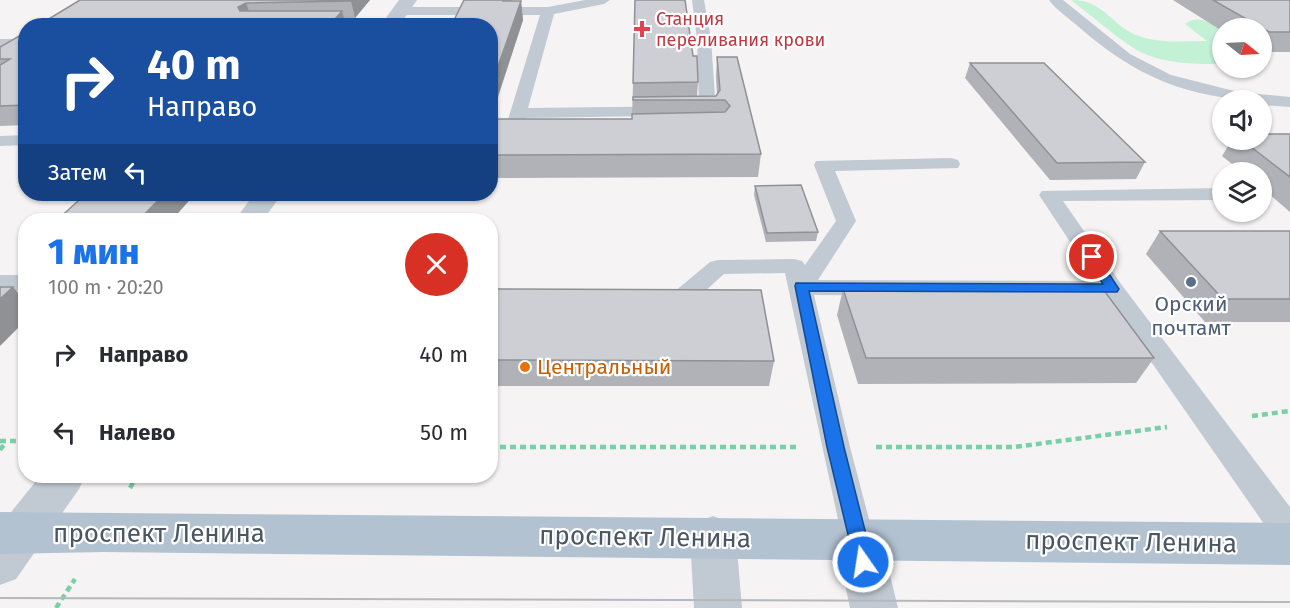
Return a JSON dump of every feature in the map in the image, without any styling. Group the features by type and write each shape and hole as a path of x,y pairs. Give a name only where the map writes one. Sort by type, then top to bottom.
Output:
{"main road":[{"name":"проспект Ленина","path":"7,543 116,532 1290,544"}],"street":[{"path":"7,543 58,483"},
{"path":"712,537 718,608"},
{"path":"858,538 874,608"}],"lane":[{"path":"357,18 525,5 548,10 604,0"},
{"path":"511,124 708,111 704,39 698,0"},
{"path":"1055,0 1115,49 1151,72 1213,92 1286,105"},
{"path":"511,124 548,10"},
{"path":"0,43 18,43"},
{"path":"511,124 717,128"},
{"path":"0,141 18,140"},
{"path":"801,286 846,221 823,165 951,164"},
{"path":"1212,194 1049,195 1113,289 1290,533"},
{"path":"644,299 679,300 718,267 794,266 801,286 835,447 858,538"},
{"path":"0,283 18,283"},
{"path":"801,286 1113,289"}],"path":[{"path":"1244,417 1290,411"},
{"path":"498,447 1014,447 1175,426"},
{"path":"0,441 18,441"},
{"path":"0,450 7,441"}],"green space":[{"path":"1071,0 1091,4 1127,30 1153,40 1207,41 1185,24 1195,20 1209,22 1212,24 1212,64 1155,58 1135,49"}],"building":[{"path":"80,0 352,0 246,3 238,7 240,11 342,11 336,18 50,18"},
{"path":"464,0 521,1 498,66 498,18 455,18"},
{"path":"635,0 685,0 693,56 697,56 698,82 633,83"},
{"path":"1213,0 1290,0 1290,32 1272,32 1272,18 1244,18"},
{"path":"18,37 18,105 0,106 0,65 10,59 0,59 0,47"},
{"path":"717,57 737,57 761,154 498,155 498,119 632,119 632,114 725,112 730,106 725,100 633,100 633,97 716,96 720,90"},
{"path":"970,63 1044,63 1145,162 1057,163"},
{"path":"1272,134 1290,134 1290,177 1255,150 1272,150"},
{"path":"801,185 818,232 767,233 755,186"},
{"path":"78,201 157,201 146,213 65,213"},
{"path":"1160,231 1290,231 1290,299 1223,299"},
{"path":"0,287 13,287 0,299"},
{"path":"498,289 761,290 774,361 498,360"},
{"path":"843,289 1103,289 1154,358 866,358"}],"tram line":[{"path":"0,598 1290,602"}],"place":[{"name":"Станция переливания крови","path":"642,29"},
{"name":"Орский почтамт","path":"1191,282"},
{"name":"Центральный","path":"525,367"}],"route":[{"path":"863,562 835,447 801,286 1113,289 1092,257"}]}
